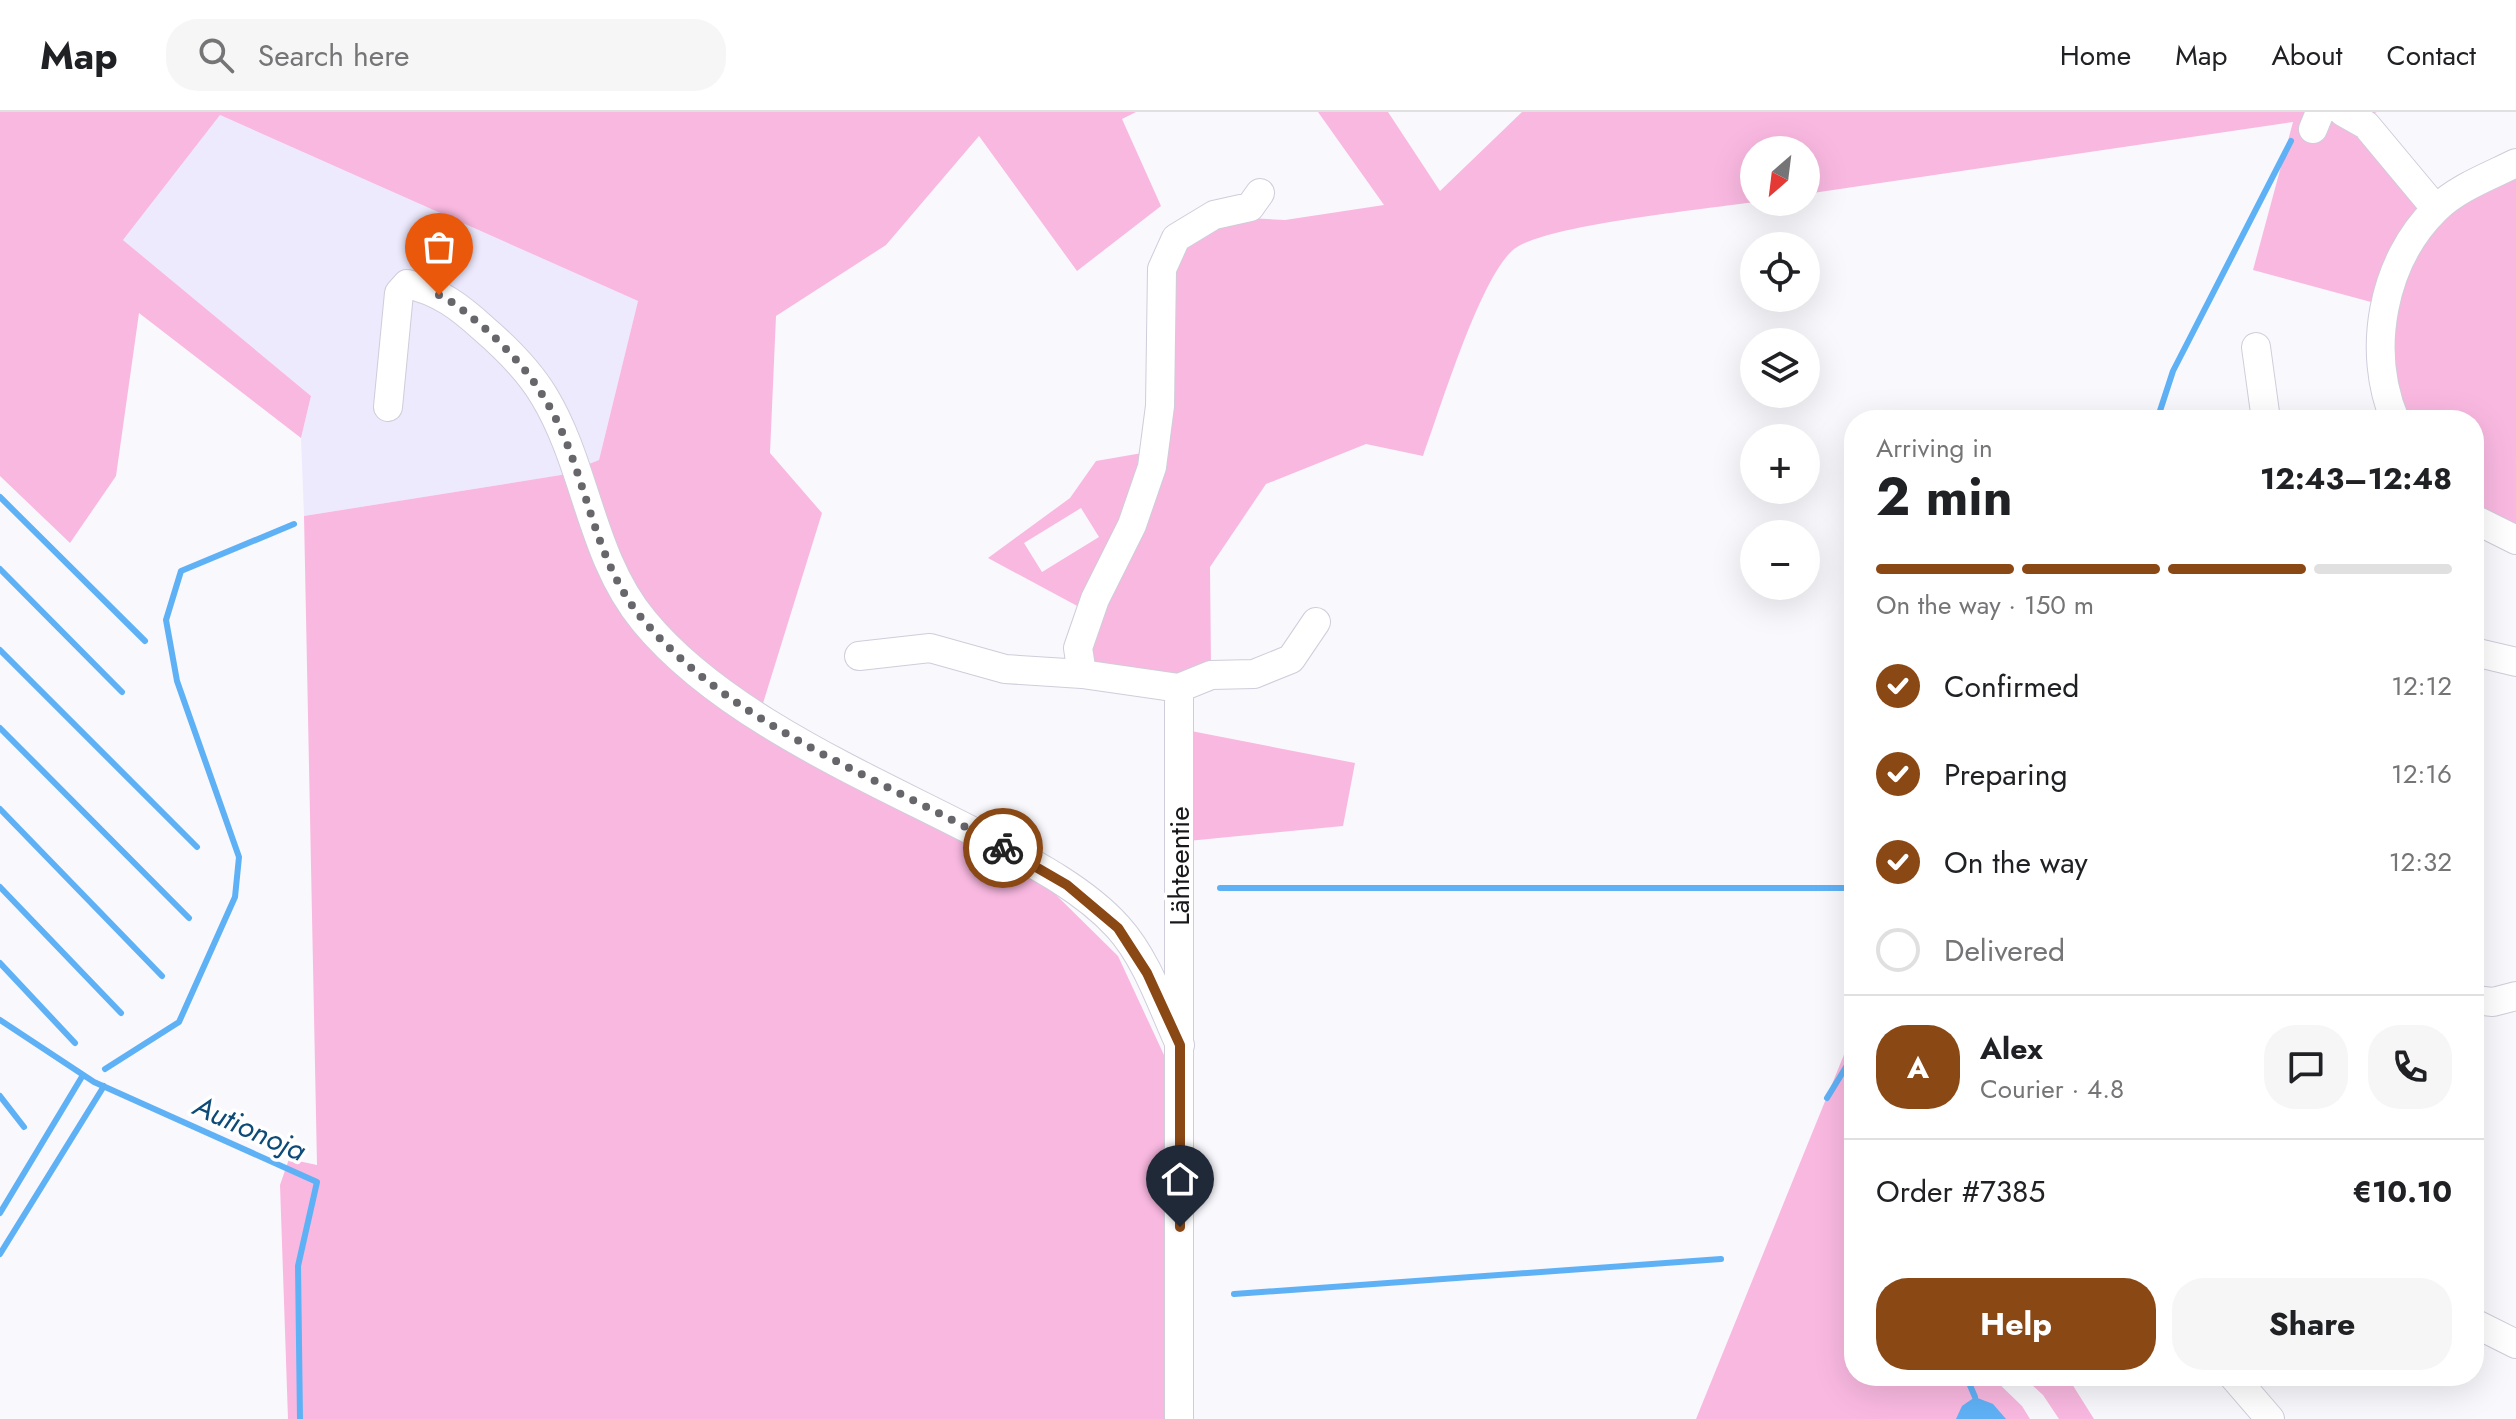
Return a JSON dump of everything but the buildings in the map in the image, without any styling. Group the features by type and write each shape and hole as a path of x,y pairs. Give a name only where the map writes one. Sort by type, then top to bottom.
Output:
{"street":[{"path":"2343,112 2366,125 2436,209"},
{"path":"2393,410 2381,356 2384,302 2404,252 2436,209 2470,186 2516,163"},
{"path":"1082,674 1078,648 1095,599 1132,525 1152,467 1160,406 1162,269 1176,238 1214,215 1250,207 1260,193"},
{"name":"Lähteentie","path":"388,407 399,293 407,284 455,302 505,347 544,397 616,578 643,621 691,669 759,717 1067,885 1118,928 1147,973 1180,1045"},
{"path":"2256,347 2265,410"},
{"path":"2484,524 2516,540"},
{"path":"859,656 930,648 1005,669 1082,674 1179,688 1211,675 1254,674 1291,659 1316,622"},
{"path":"2484,654 2516,662"},
{"name":"Lähteentie","path":"1179,688 1179,1419"},
{"path":"2484,1001 2516,996"},
{"path":"2484,1328 2516,1344"},
{"path":"2242,1386 2270,1419"}],"shaded area":[{"path":"0,112 1136,112 1122,119 1161,206 1077,271 979,136 886,245 776,316 770,453 822,513 755,729 1050,889 1118,956 1164,1055 1169,1419 288,1419 280,1185 289,1159 317,1165 304,516 561,475 599,460 638,301 220,115 123,240 311,396 301,438 139,313 116,476 70,543 0,476"},
{"path":"1318,112 1388,112 1440,191 1522,112 2377,112 2372,114 2438,193 2395,243 2371,302 2253,270 2293,122 1820,192 1820,136 1740,136 1740,204 1591,225 1531,240 1514,249 1501,264 1475,315 1423,456 1366,444 1266,484 1210,567 1211,666 1178,681 1086,670 1094,615 988,558 1070,498 1096,461 1148,452 1158,269 1227,217 1285,220 1384,205","holes":["1081,508 1099,537 1042,572 1024,543"]},
{"path":"220,115 638,301 599,460 562,475 304,516 301,438 311,396 123,240"},
{"path":"2516,163 2516,540 2484,524 2484,410 2393,410 2381,356 2404,252 2436,209"},
{"path":"1186,730 1355,763 1343,826 1188,841"},
{"path":"1844,1055 1844,1386 2001,1386 2022,1406 2030,1419 1696,1419"},
{"path":"2033,1386 2073,1386 2094,1419 2059,1419"}],"water":[{"path":"1975,1397 1993,1404 2006,1419 1956,1419 1962,1406"}],"waterway":[{"path":"2160,410 2173,371 2291,141"},
{"path":"0,497 145,641"},
{"path":"105,1069 179,1022 235,897 239,857 177,681 166,620 181,571 294,524"},
{"path":"0,569 122,692"},
{"path":"0,650 197,847"},
{"path":"0,728 189,918"},
{"path":"0,809 162,976"},
{"path":"0,887 121,1013"},
{"path":"1220,888 1844,888"},
{"path":"0,963 75,1043"},
{"name":"Autionoja","path":"0,1020 94,1082 317,1182 298,1266 300,1419"},
{"path":"1827,1098 1844,1070"},
{"path":"0,1213 83,1075"},
{"path":"0,1254 104,1086"},
{"path":"0,1096 24,1127"},
{"path":"1234,1294 1721,1259"},
{"path":"1970,1386 1975,1397"}],"way so far":[{"path":"439,295 455,302 505,347 544,397 616,578 643,621 691,669 759,717 1003,848"}],"route":[{"path":"1003,848 1067,885 1118,928 1147,973 1180,1045 1180,1227"}]}
